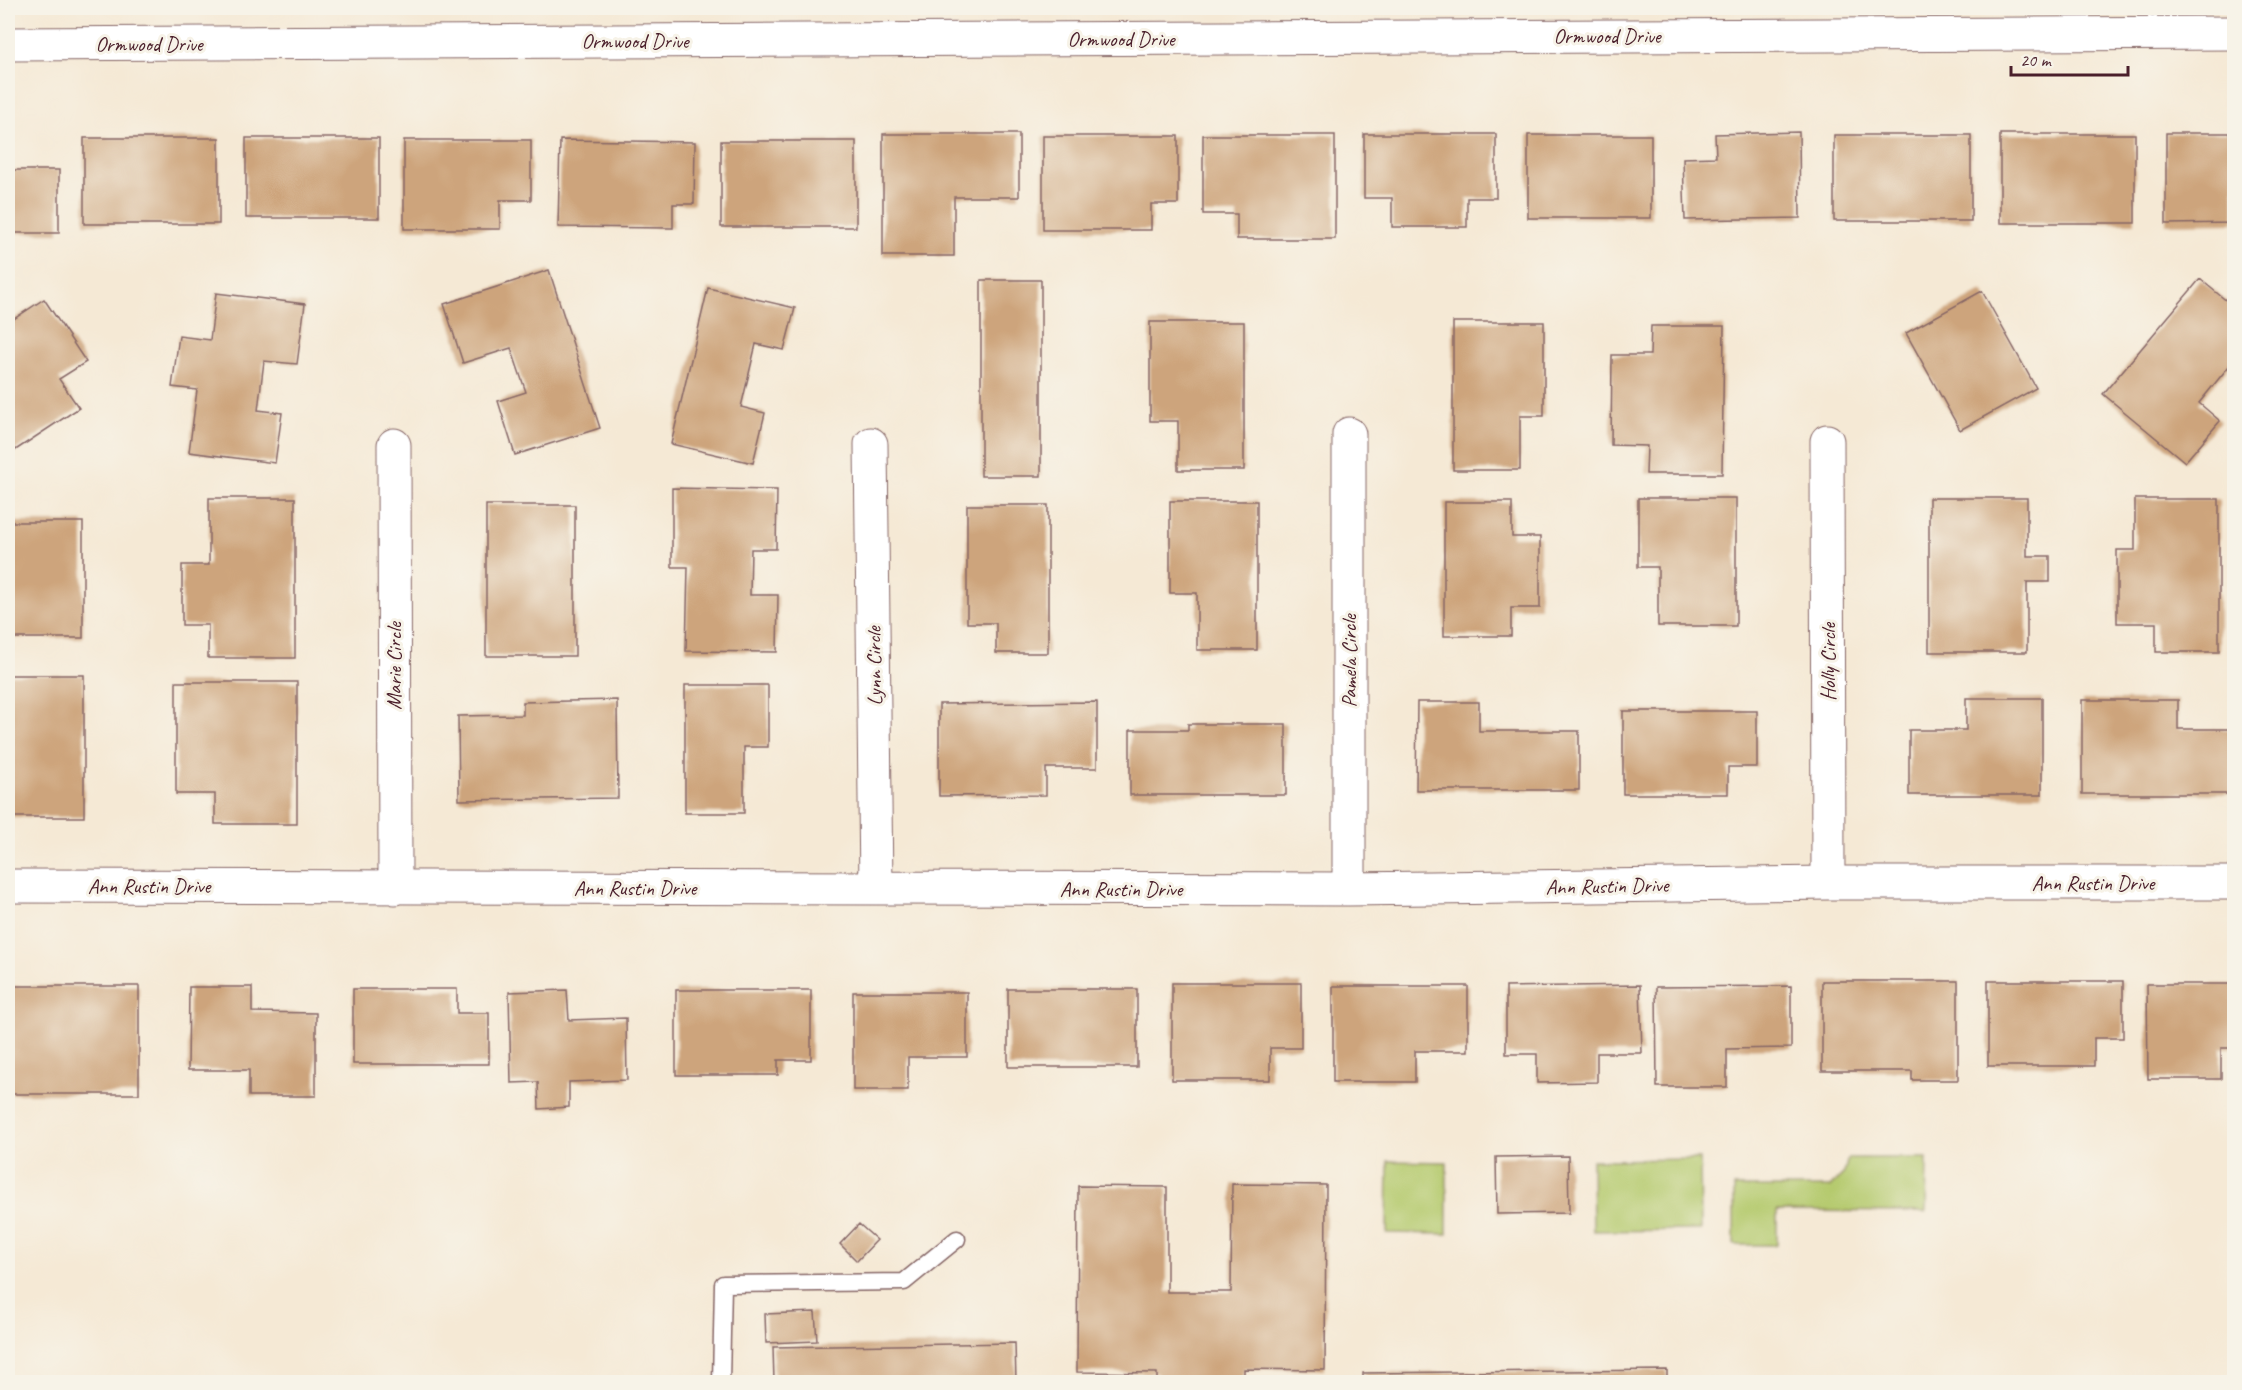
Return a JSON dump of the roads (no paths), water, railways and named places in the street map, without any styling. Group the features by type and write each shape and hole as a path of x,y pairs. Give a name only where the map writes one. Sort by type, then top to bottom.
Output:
{"street":[{"name":"Ormwood Drive","path":"8,44 2235,33"},
{"name":"Pamela Circle","path":"1349,434 1349,889"},
{"name":"Holly Circle","path":"1827,441 1828,883"},
{"name":"Lynn Circle","path":"871,444 876,888"},
{"name":"Marie Circle","path":"394,445 395,888"},
{"name":"Ann Rustin Drive","path":"8,886 1349,889 1828,883 2235,883"}],"lane":[{"path":"721,1383 723,1284 904,1282 957,1239"}]}
